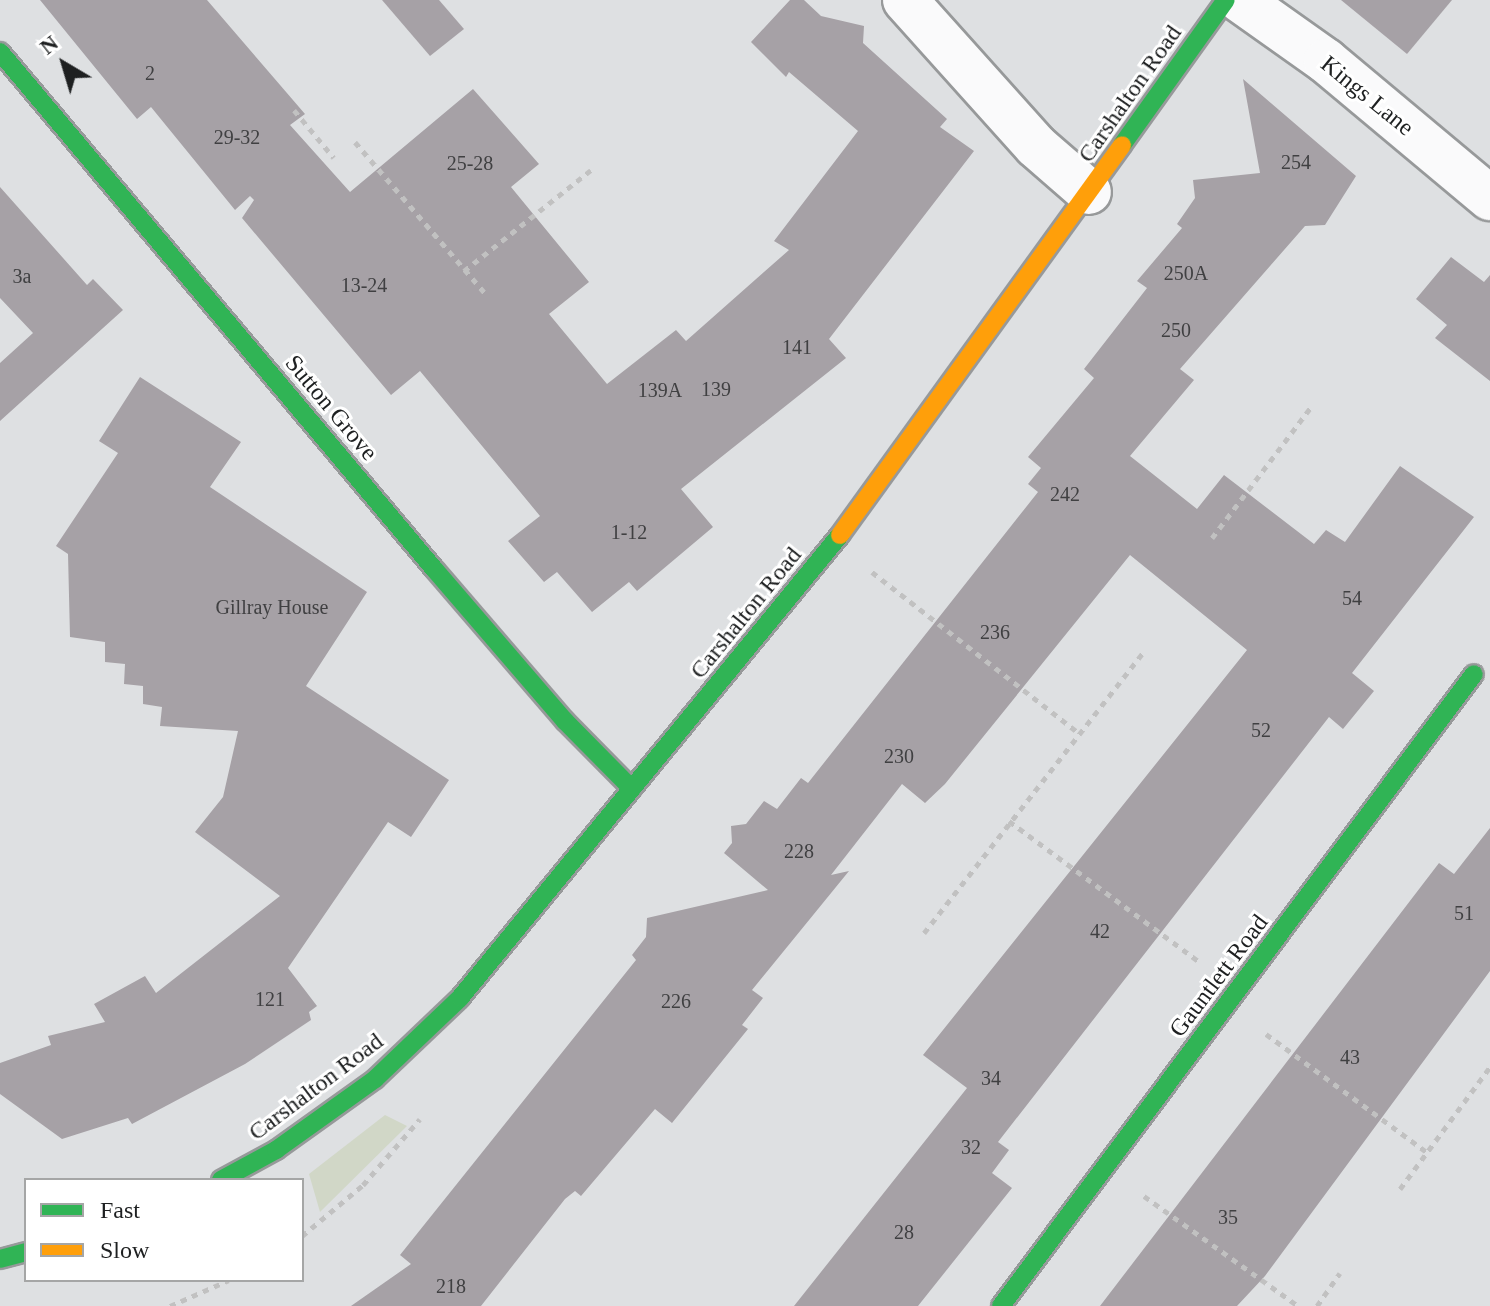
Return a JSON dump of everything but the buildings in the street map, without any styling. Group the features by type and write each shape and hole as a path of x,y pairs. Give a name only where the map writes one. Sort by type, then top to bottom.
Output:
{"main road":[{"name":"Carshalton Road","path":"225,1178 276,1150 375,1079 460,998 834,543 1226,0"},
{"name":"Sutton Grove","path":"0,52 435,570 565,721 632,789"},
{"name":"Gauntlett Road","path":"1001,1306 1107,1170 1474,674"},
{"path":"0,1259 24,1253"}],"street":[{"path":"905,0 1036,146 1089,192"},
{"name":"Kings Lane","path":"1240,0 1326,61 1490,198"}],"path":[{"path":"294,110 334,158"},
{"path":"355,142 485,293"},
{"path":"464,271 591,170"},
{"path":"1212,538 1312,406"},
{"path":"834,543 1080,734"},
{"path":"924,933 1143,653"},
{"path":"1009,821 1428,1153"},
{"path":"1400,1189 1490,1067"},
{"path":"304,1234 363,1185 420,1119"},
{"path":"1107,1170 1298,1306"},
{"path":"1317,1306 1340,1273"},
{"path":"170,1306 224,1282"}],"green space":[{"path":"385,1115 407,1126 320,1212 309,1174"}],"traffic: fast":[{"path":"1122,145 1226,0"},
{"path":"0,52 435,570 565,721 632,789"},
{"path":"225,1178 276,1150 375,1079 460,998 840,535"},
{"path":"1001,1306 1474,674"},
{"path":"0,1259 24,1253"}],"traffic: slow":[{"path":"840,535 1122,145"}]}
